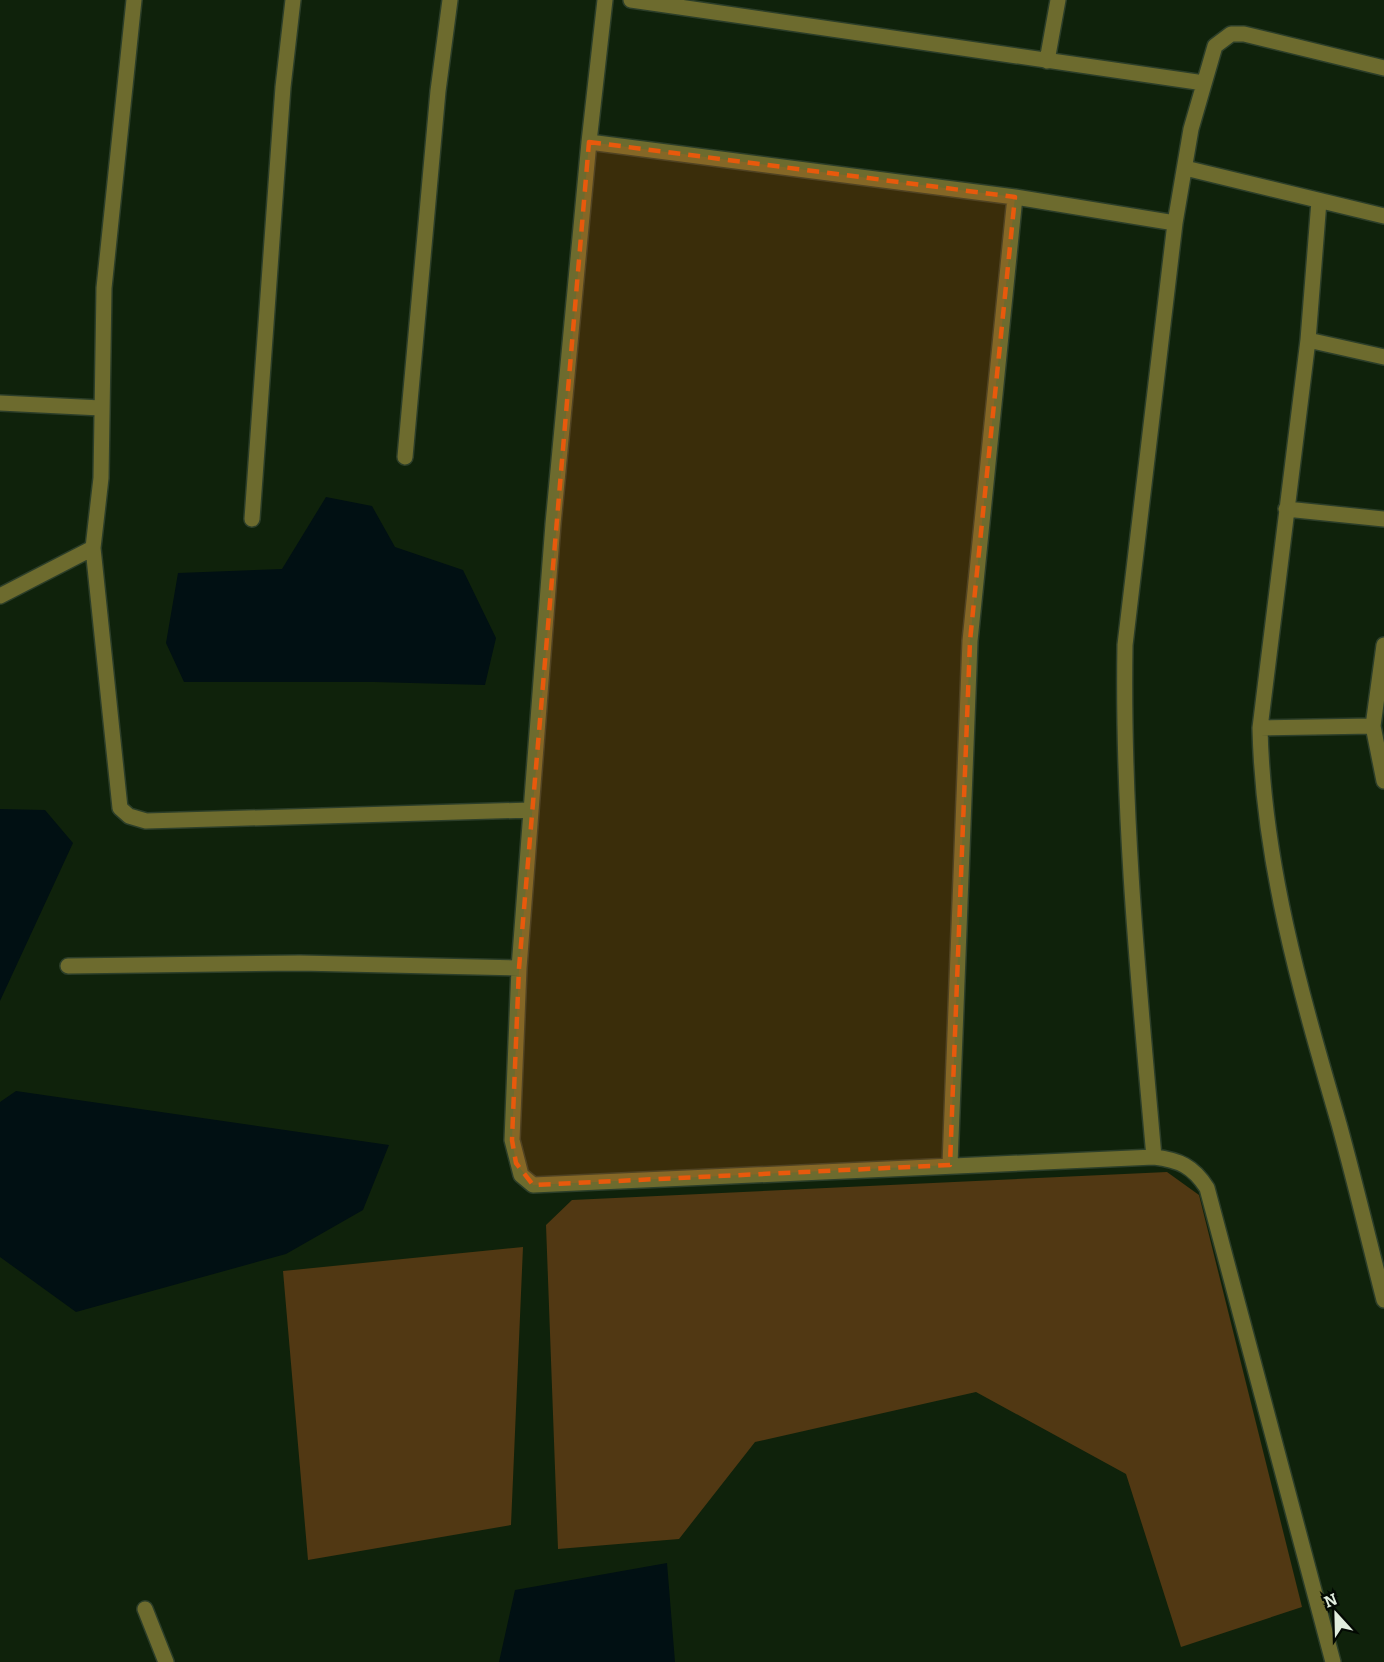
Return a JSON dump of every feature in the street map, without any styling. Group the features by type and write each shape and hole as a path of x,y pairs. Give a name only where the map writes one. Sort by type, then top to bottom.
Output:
{"street":[{"path":"134,0 104,288 101,478 93,548 120,808 129,816 146,821 531,810"},
{"path":"252,519 283,87 293,0"},
{"path":"405,457 438,91 450,0"},
{"path":"605,0 589,142 553,524 519,968 512,1140 521,1175 533,1185 1154,1157 1187,1165 1207,1188 1333,1662"},
{"path":"631,0 1204,83"},
{"path":"1047,61 1058,0"},
{"path":"1154,1157 1134,923 1124,693 1125,645 1175,223 1191,129 1215,46 1231,34 1244,34 1384,68"},
{"path":"589,142 1015,197 1175,223"},
{"path":"1185,168 1384,216"},
{"path":"950,1165 970,641 1015,197"},
{"path":"1319,201 1308,340 1260,728 1266,826 1279,899 1305,1010 1340,1127 1384,1300"},
{"path":"1308,340 1384,357"},
{"path":"0,403 101,408"},
{"path":"1286,509 1384,519"},
{"path":"0,596 93,548"},
{"path":"1384,645 1373,726 1384,781"},
{"path":"1260,728 1373,726"},
{"path":"68,966 300,963 519,968"},
{"path":"145,1609 166,1662"}],"highlighted area":[{"path":"589,142 1015,197 970,641 950,1165 533,1185 516,1163 512,1140 519,968"}],"shaded area":[{"path":"326,497 372,506 395,547 463,570 496,638 485,685 374,682 184,682 166,643 178,573 282,569"},
{"path":"0,809 45,810 73,843 0,1001"},
{"path":"16,1091 389,1145 363,1210 286,1254 76,1312 0,1257 0,1102"},
{"path":"1167,1172 1199,1195 1302,1607 1181,1647 1126,1474 976,1392 755,1442 679,1539 558,1549 546,1225 572,1200"},
{"path":"523,1247 511,1525 308,1560 283,1271"},
{"path":"667,1563 675,1662 499,1662 515,1590"}]}
